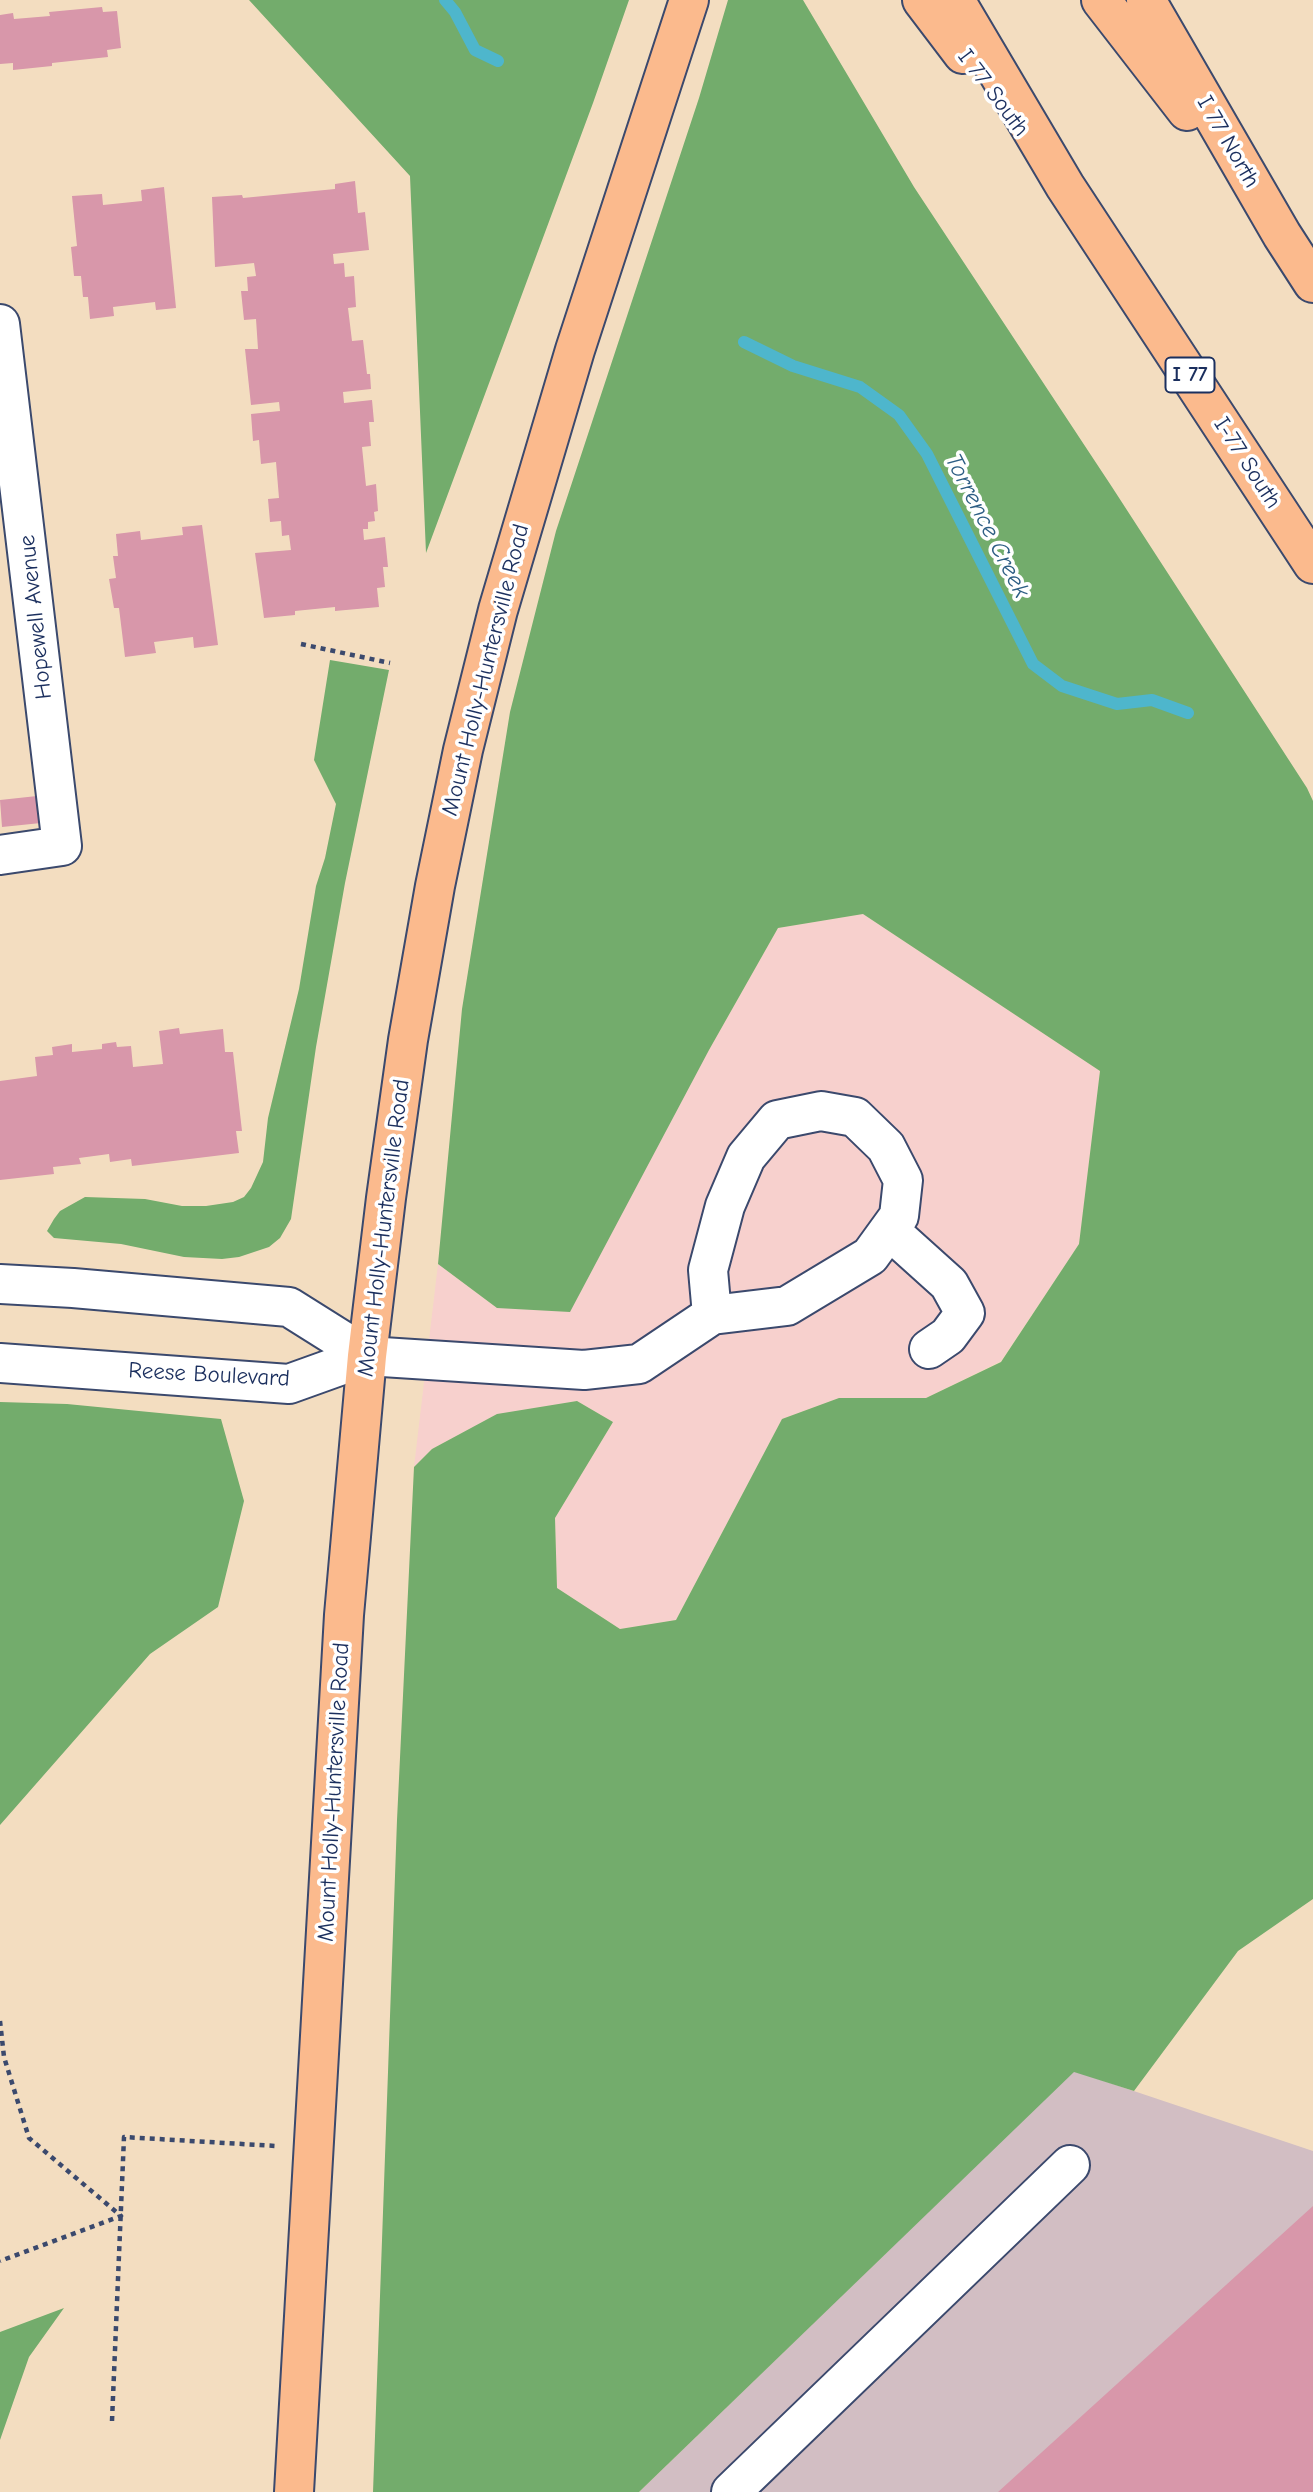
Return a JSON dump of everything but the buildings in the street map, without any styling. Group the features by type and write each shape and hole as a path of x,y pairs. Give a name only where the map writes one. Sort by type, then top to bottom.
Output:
{"main road":[{"name":"Mount Holly-Huntersville Road","path":"294,2492 345,1602 368,1356 408,1040 435,886 463,750 498,610 535,479 689,0"},
{"name":"I 77 South","path":"922,0 1065,186"},
{"name":"I 77","path":"955,0 1065,186"},
{"path":"1101,0 1282,235"},
{"name":"I 77 North","path":"1146,0 1282,235 1313,283"},
{"name":"I-77 South","path":"1065,186 1313,564"}],"street":[{"name":"Hopewell Avenue","path":"0,324 8,443 62,846 0,855"},
{"path":"0,1284 289,1307 368,1356 584,1370 639,1364 712,1315 787,1306 870,1256 900,1216 903,1180 886,1147 855,1117 821,1111 777,1120 746,1157 724,1206 708,1270 712,1315"},
{"path":"889,1230 948,1284 965,1313 948,1336 929,1349"},
{"name":"Reese Boulevard","path":"0,1363 289,1384 368,1356"},
{"path":"730,2492 1070,2165"}],"path":[{"path":"301,644 390,663"},
{"path":"0,2021 4,2057 29,2138 121,2216"},
{"path":"112,2421 124,2137 314,2149"},
{"path":"0,2261 121,2216"}],"shaded area":[{"path":"863,914 1100,1071 1079,1244 1001,1361 926,1398 839,1398 782,1419 676,1620 620,1629 557,1588 555,1518 613,1422 577,1401 496,1415 432,1449 414,1467 438,1264 497,1308 709,1050 778,928"},
{"path":"1074,2071 1313,2151 1313,2492 639,2492"}],"green space":[{"path":"249,0 629,0 426,553 410,176"},
{"path":"728,0 803,0 914,187 1112,487 1313,801 1313,1899 1238,1951 1134,2091 1074,2072 639,2492 373,2492 397,1820 414,1467 432,1449 497,1414 577,1401 613,1422 555,1518 557,1588 620,1629 676,1620 782,1419 839,1398 926,1398 1001,1362 1079,1244 1100,1071 863,914 778,928 709,1050 570,1312 497,1308 438,1264 462,1009 510,712 556,531 699,98"},
{"path":"330,660 389,670 345,883 316,1047 291,1219 280,1238 269,1247 239,1257 222,1259 184,1257 121,1244 54,1238 47,1231 60,1211 85,1197 145,1199 182,1206 206,1206 233,1202 244,1197 251,1188 263,1162 268,1118 299,989 316,886 325,858 336,804 314,760"},
{"path":"0,1402 67,1404 221,1419 244,1501 218,1607 150,1654 0,1825"},
{"path":"64,2308 29,2357 0,2440 0,2332"}],"waterway":[{"name":"Torrence Creek","path":"445,0 455,12 475,50 498,61"},
{"name":"Torrence Creek","path":"744,342 793,366 860,387 899,415 927,454 1033,664 1062,686 1117,704 1152,700 1188,713"}]}
